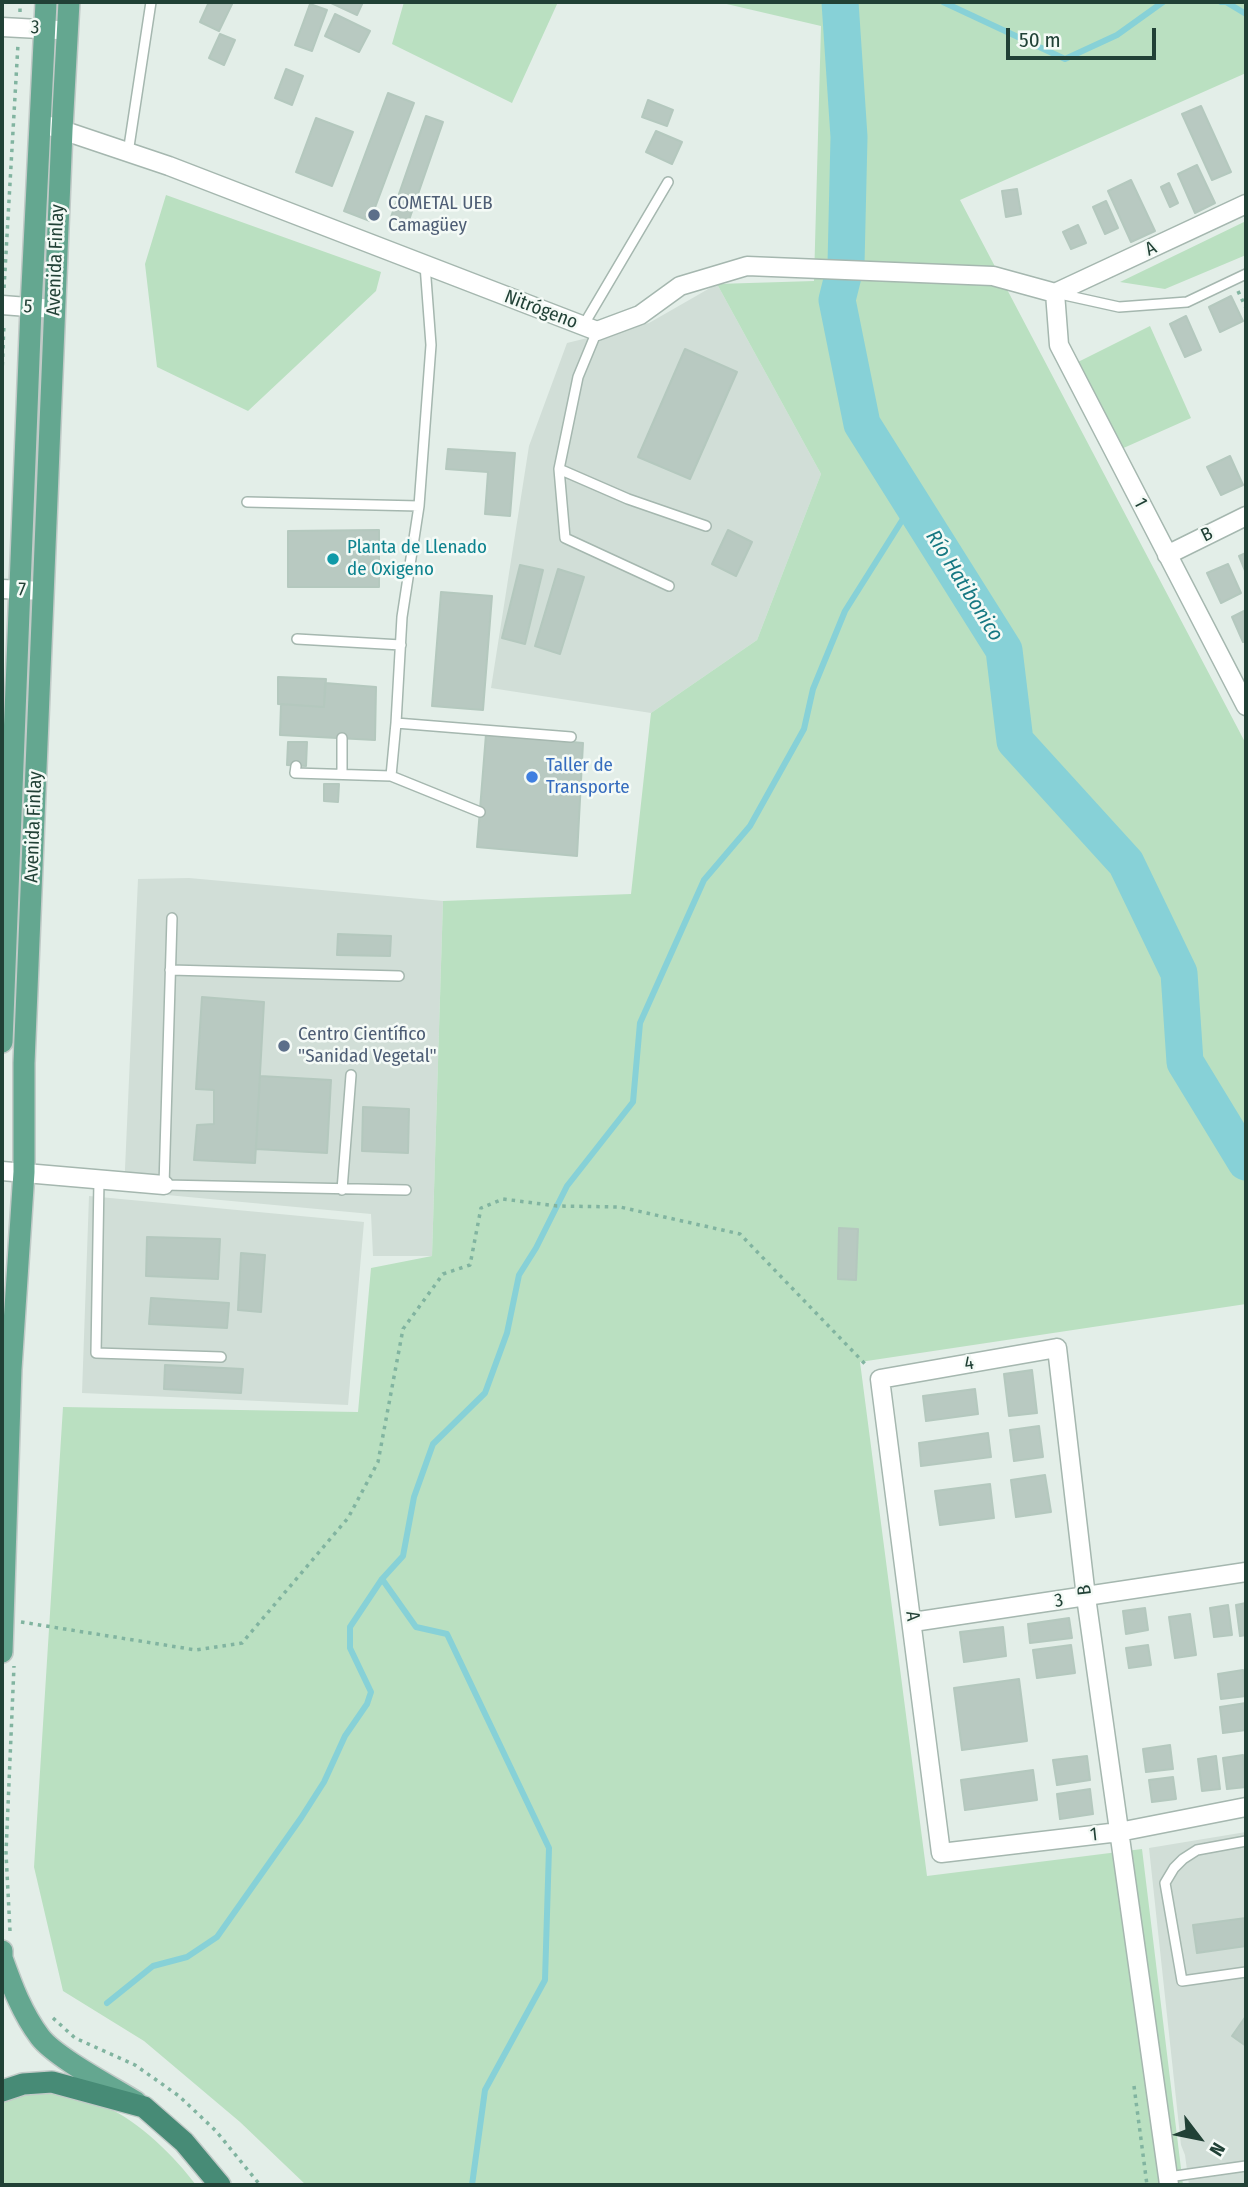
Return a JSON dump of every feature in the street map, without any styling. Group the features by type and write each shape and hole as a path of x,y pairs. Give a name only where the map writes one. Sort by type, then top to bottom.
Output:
{"highway":[{"path":"2,2091 23,2084 52,2082 144,2107 184,2142 221,2184"}],"main road":[{"name":"Avenida Finlay","path":"2,1042 11,590 31,308 46,2"},
{"name":"Avenida Finlay","path":"8,1657 11,1369 24,1172 24,1063 69,2"},
{"path":"6,1944 15,1996 41,2039 67,2059 144,2107"}],"street":[{"name":"3","path":"10,27 68,32"},
{"name":"Nitrógeno","path":"40,122 169,166 590,328 640,315 680,286 747,266 993,276 1055,293"},
{"name":"A","path":"1055,293 1246,204"},
{"name":"1","path":"1055,293 1059,345 1246,706"},
{"name":"5","path":"3,305 54,309"},
{"name":"B","path":"1167,555 1246,516"},
{"name":"7","path":"11,590 43,591"},
{"path":"4,880 32,881"},
{"path":"2,1171 164,1185"},
{"name":"B","path":"1058,1348 1086,1597 1168,2181"},
{"name":"4","path":"880,1379 1058,1348"},
{"name":"A","path":"880,1379 941,1853"},
{"name":"3","path":"913,1622 1246,1572"},
{"name":"1","path":"941,1853 1119,1832 1246,1807"}],"lane":[{"path":"128,153 151,2"},
{"path":"668,182 590,328 559,469 565,538 669,586"},
{"path":"391,776 402,617 419,506 431,345 425,265"},
{"path":"1055,293 1119,307 1187,302 1246,274"},
{"path":"559,469 628,499 706,526"},
{"path":"247,502 419,506"},
{"path":"297,639 401,645"},
{"path":"396,723 571,737"},
{"path":"342,738 342,774"},
{"path":"296,766 295,773 391,776 480,812"},
{"path":"172,918 164,1185 406,1190"},
{"path":"170,970 400,976"},
{"path":"342,1190 351,1075"},
{"path":"99,1180 96,1353 221,1357"},
{"path":"1246,1841 1197,1850 1174,1868 1165,1883 1182,1981 1246,1972"},
{"path":"1168,2181 1246,2166"}],"path":[{"path":"2,374 10,27 20,2"},
{"path":"7,1611 196,1650 242,1643 348,1518 378,1462 403,1329 443,1275 470,1265 481,1208 503,1199 557,1206 620,1207 740,1234 880,1379"},
{"path":"6,1944 8,1657"},
{"path":"44,2010 75,2038 135,2064 179,2096 216,2131 260,2185"}],"shaded area":[{"path":"717,284 821,474 757,640 651,713 491,688 529,446 567,343 649,323"},
{"name":"Centro Científico \"Sanidad Vegetal\"","path":"189,878 443,901 432,1256 373,1256 371,1214 124,1191 138,879"},
{"path":"89,1196 364,1222 348,1405 82,1393"},
{"path":"1246,1832 1246,2185 1189,2185 1181,2145 1149,1848"}],"green space":[{"path":"404,2 558,2 512,103 392,44"},
{"path":"718,2 1246,2 1246,73 960,200 1246,744 1246,1304 860,1362 927,1876 1142,1849 1183,2185 306,2185 240,2122 144,2041 63,1991 34,1867 63,1407 358,1412 371,1268 432,1256 443,901 631,894 651,713 757,640 821,474 717,284 814,281 821,26"},
{"path":"166,195 381,272 376,291 248,411 157,367 145,264"},
{"path":"1246,221 1246,255 1165,289 1120,282"},
{"path":"1150,326 1191,418 1119,450 1078,362"},
{"path":"59,2092 106,2107 131,2121 167,2152 196,2185 2,2185 2,2101 21,2093"}],"building":[{"path":"209,2 233,2 219,31 200,22"},
{"path":"329,2 363,2 357,15"},
{"path":"310,4 327,10 312,51 295,45"},
{"path":"335,14 370,31 359,52 325,36"},
{"path":"220,34 235,40 224,65 209,58"},
{"path":"286,69 303,76 292,105 275,98"},
{"path":"388,93 414,103 370,221 344,211"},
{"path":"648,100 673,110 667,126 642,117"},
{"path":"1201,106 1231,172 1212,180 1182,114"},
{"path":"426,116 443,122 408,223 391,217"},
{"path":"316,118 353,132 332,186 296,172"},
{"path":"656,131 682,142 672,164 646,152"},
{"path":"1197,165 1215,203 1195,213 1178,174"},
{"path":"1131,180 1155,231 1131,242 1108,191"},
{"path":"1169,183 1178,203 1170,207 1161,187"},
{"path":"1017,189 1021,214 1006,217 1002,191"},
{"path":"1106,201 1118,228 1105,234 1093,207"},
{"path":"1078,225 1086,243 1071,249 1063,232"},
{"path":"1231,296 1243,321 1220,332 1209,307"},
{"path":"1186,316 1201,350 1185,357 1170,324"},
{"path":"685,349 737,372 690,479 638,457"},
{"path":"448,449 515,453 510,516 485,514 488,472 446,469"},
{"path":"1230,456 1243,485 1221,495 1207,467"},
{"name":"Planta de Llenado de Oxigeno","path":"379,530 379,587 288,587 288,531"},
{"path":"728,530 752,542 736,576 712,564"},
{"path":"1246,553 1246,573 1239,556"},
{"path":"1228,564 1241,593 1221,603 1207,573"},
{"path":"520,565 543,570 525,644 502,638"},
{"path":"558,569 584,577 560,654 535,646"},
{"path":"441,592 492,596 483,710 432,706"},
{"path":"1246,610 1246,641 1243,642 1232,617"},
{"path":"278,677 326,679 324,707 278,704"},
{"path":"325,683 376,687 375,740 280,735 281,704 324,707"},
{"name":"Taller de Transporte","path":"486,734 583,743 577,856 477,847"},
{"path":"288,742 307,742 306,766 287,765"},
{"path":"324,784 339,784 338,802 324,801"},
{"path":"338,934 391,936 390,956 337,955"},
{"path":"202,997 264,1002 255,1163 194,1160 197,1125 214,1124 214,1090 196,1089"},
{"path":"260,1076 331,1080 327,1153 256,1149"},
{"path":"363,1107 409,1109 408,1153 362,1151"},
{"path":"839,1228 858,1229 856,1280 838,1279"},
{"path":"147,1237 220,1239 218,1279 146,1276"},
{"path":"241,1253 265,1255 261,1312 238,1310"},
{"path":"151,1298 229,1303 227,1328 149,1324"},
{"path":"165,1365 243,1369 241,1393 164,1389"},
{"path":"1032,1370 1037,1413 1009,1416 1004,1374"},
{"path":"975,1389 978,1414 926,1421 923,1396"},
{"path":"1039,1426 1043,1457 1014,1461 1010,1430"},
{"path":"988,1433 991,1457 921,1466 919,1443"},
{"path":"1045,1475 1051,1512 1016,1517 1011,1480"},
{"path":"990,1484 994,1518 940,1525 935,1491"},
{"path":"1246,1603 1246,1635 1240,1636 1236,1605"},
{"path":"1228,1605 1232,1635 1214,1637 1210,1608"},
{"path":"1145,1608 1148,1630 1126,1634 1123,1611"},
{"path":"1190,1614 1196,1655 1175,1658 1169,1617"},
{"path":"1069,1618 1072,1638 1030,1643 1028,1624"},
{"path":"1003,1627 1006,1656 964,1662 960,1632"},
{"path":"1071,1645 1075,1673 1037,1678 1033,1650"},
{"path":"1148,1645 1151,1665 1129,1668 1126,1648"},
{"path":"1243,1670 1246,1696 1221,1699 1218,1674"},
{"path":"1019,1679 1027,1741 962,1750 954,1688"},
{"path":"1246,1703 1246,1730 1223,1733 1220,1707"},
{"path":"1170,1745 1173,1769 1146,1772 1143,1749"},
{"path":"1243,1755 1246,1787 1227,1789 1223,1758"},
{"path":"1087,1756 1090,1780 1057,1785 1053,1760"},
{"path":"1216,1756 1220,1789 1202,1791 1198,1759"},
{"path":"1033,1770 1037,1800 965,1810 961,1780"},
{"path":"1173,1777 1176,1799 1152,1802 1149,1780"},
{"path":"1090,1789 1093,1814 1060,1819 1057,1794"},
{"path":"1246,1918 1246,1946 1197,1953 1193,1925"},
{"path":"1246,2016 1246,2046 1232,2036"}],"waterway":[{"name":"Río Hatibonico","path":"840,2 849,137 846,264 837,300 862,424 1004,650 1015,741 1126,863 1179,973 1185,1062 1246,1162"},
{"path":"943,2 1065,59 1117,35 1163,2"},
{"path":"1221,2 1226,2 1246,14"},
{"path":"107,2003 153,1966 187,1957 217,1937 301,1818 324,1782 345,1736 367,1704 371,1692 350,1648 350,1627 382,1579 403,1556 414,1497 433,1444 485,1393 507,1333 519,1275 536,1248 567,1186 633,1102 640,1023 704,880 750,826 804,729 813,689 845,611 913,503"},
{"path":"382,1579 416,1627 447,1634 549,1848 545,1980 485,2090 472,2185"}],"place":[{"name":"COMETAL UEB Camagüey","path":"374,215"},
{"name":"Planta de Llenado de Oxigeno","path":"333,559"},
{"name":"Taller de Transporte","path":"532,777"},
{"name":"Centro Científico \"Sanidad Vegetal\"","path":"284,1046"}]}
